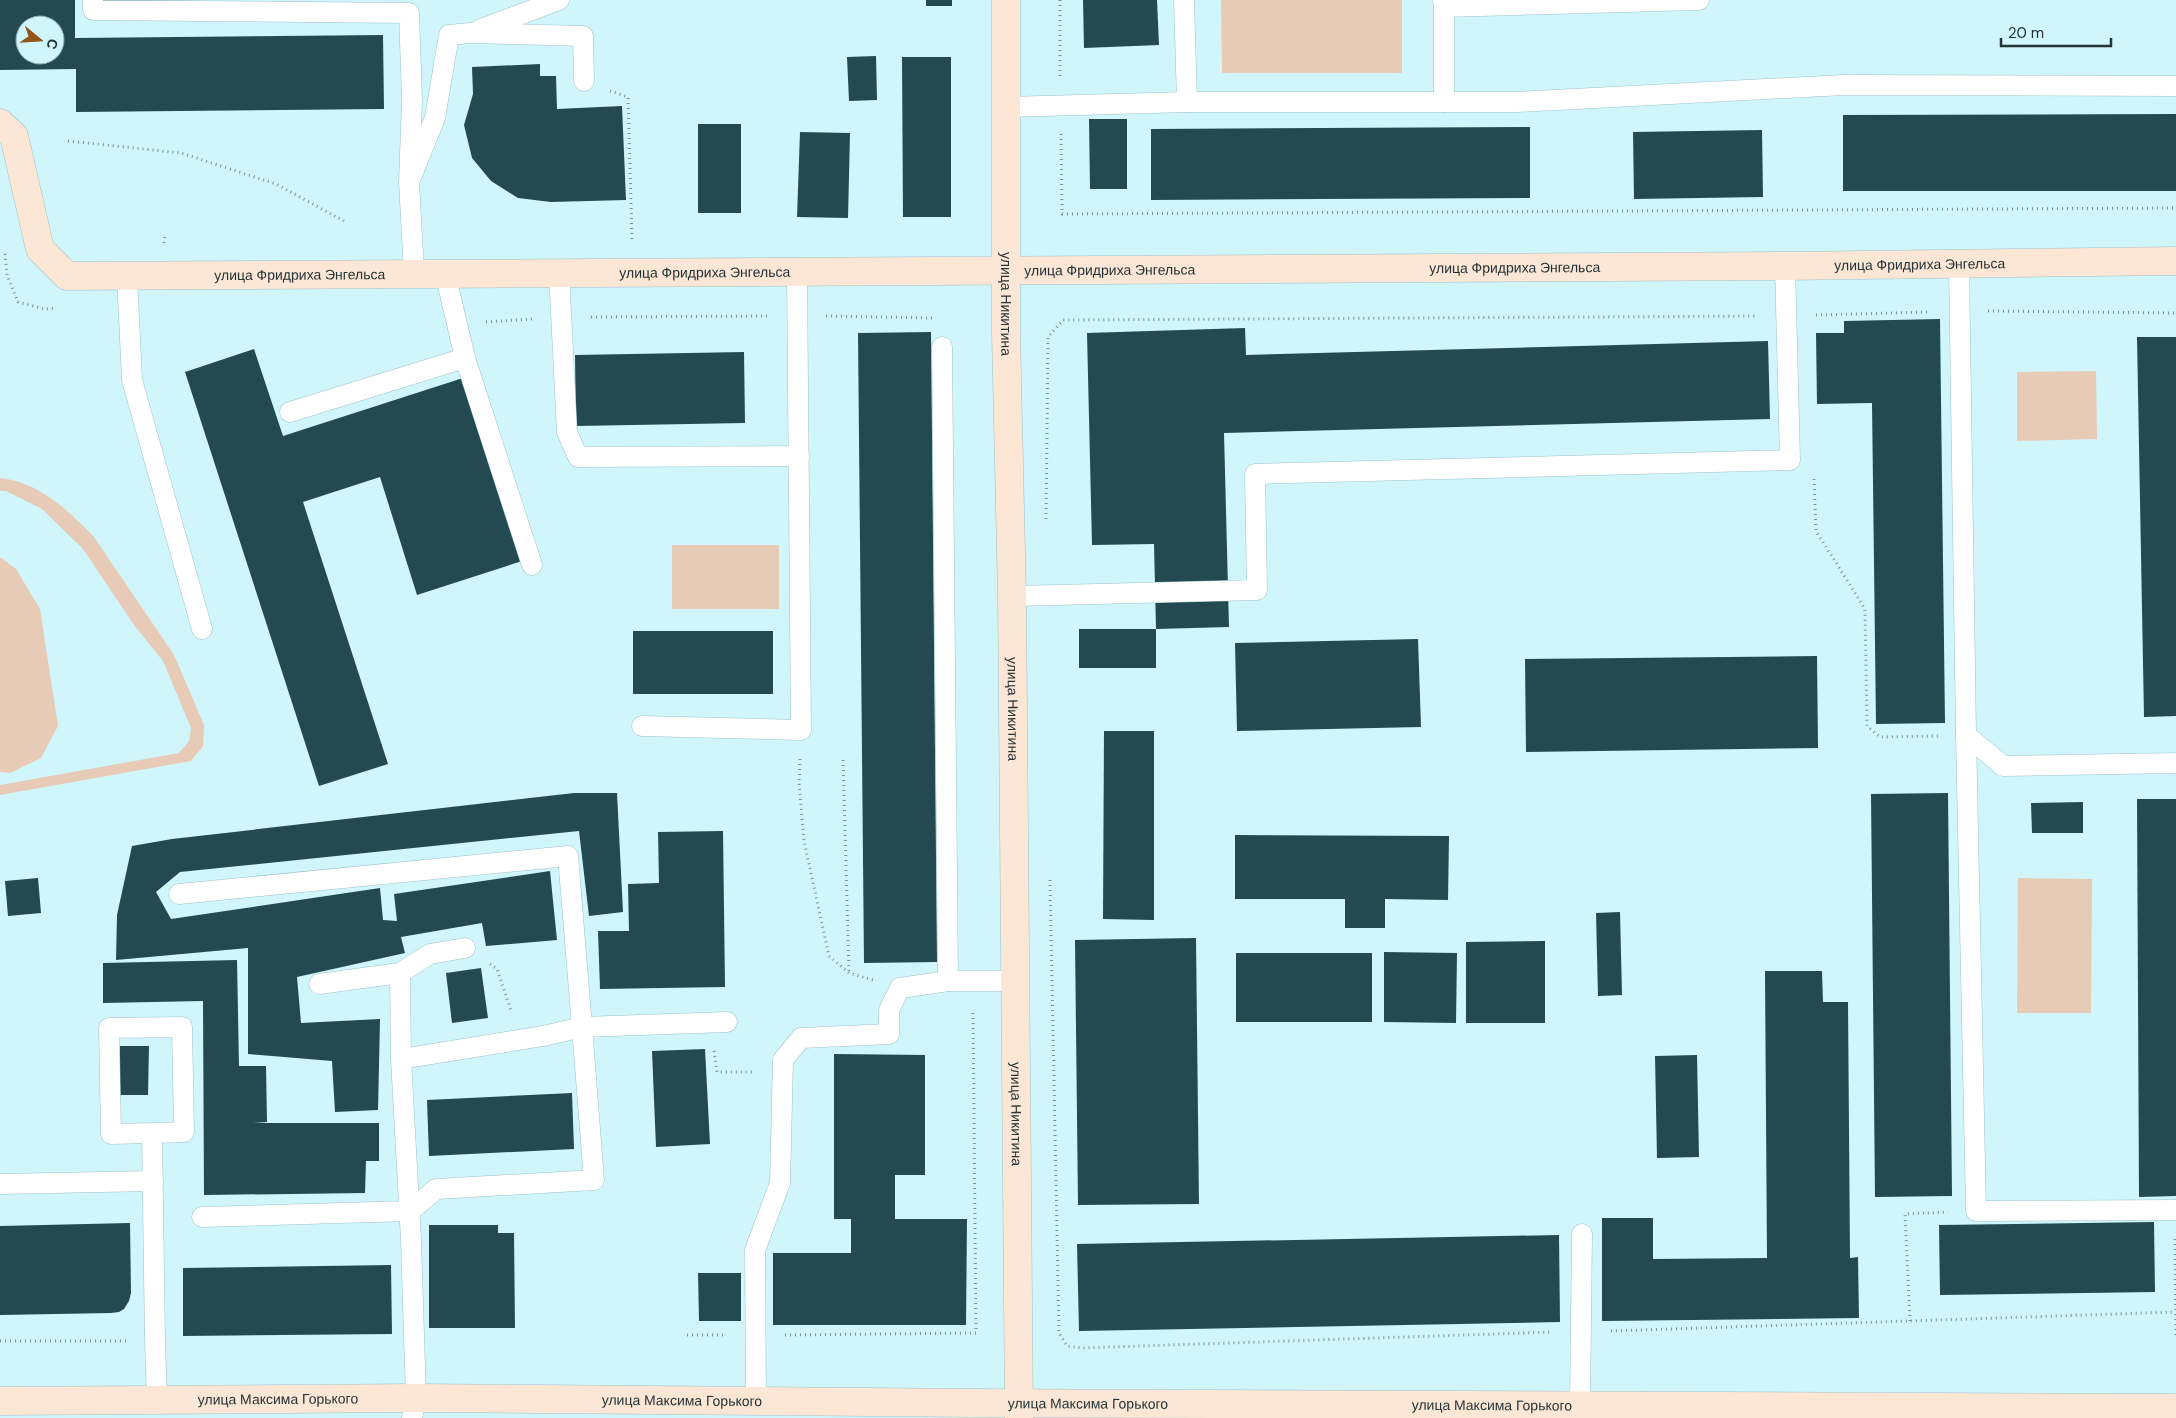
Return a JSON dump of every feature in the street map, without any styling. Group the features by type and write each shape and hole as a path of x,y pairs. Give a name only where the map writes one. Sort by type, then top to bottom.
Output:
{"street":[{"name":"улица Никитина","path":"1006,0 1006,334 1012,596 1019,1410"},
{"name":"улица Фридриха Энгельса","path":"0,123 14,136 40,249 67,276 1785,266 2176,261"},
{"name":"улица Максима Горького","path":"0,1401 61,1409 157,1399 414,1408 771,1407 1019,1410 1580,1405 1708,1412 2176,1408"}],"lane":[{"path":"93,0 93,10 205,6 409,13 412,100 409,182 414,273"},
{"path":"470,33 559,0"},
{"path":"1184,0 1187,102"},
{"path":"1444,102 1443,4 1698,0"},
{"path":"409,182 435,118 449,35 470,33 583,36 584,82"},
{"path":"1006,107 1187,102 1516,102 1844,85 2176,86"},
{"path":"1959,264 1976,1211 2175,1219"},
{"path":"1012,596 1257,590 1255,474 1790,460 1785,266"},
{"path":"559,272 567,432 578,457 799,456"},
{"path":"642,726 800,730 797,272"},
{"path":"445,273 465,358 532,565"},
{"path":"127,276 132,380 202,629"},
{"path":"942,347 948,981"},
{"path":"290,412 465,358"},
{"path":"1966,735 2003,766 2176,763"},
{"path":"179,894 568,856 594,1180 436,1189 410,1211 202,1217"},
{"path":"319,984 400,973 430,954 465,948"},
{"path":"400,973 401,1059 410,1211 414,1408"},
{"path":"771,1407 756,1335 756,1250 780,1183 783,1060 801,1038 889,1034 889,1010 900,988 948,981 1016,981"},
{"path":"401,1059 510,1042 582,1027 718,1022"},
{"path":"182,1026 184,1132 152,1133 111,1134 109,1028 182,1026"},
{"path":"152,1133 154,1341 157,1399"},
{"path":"0,1184 153,1182"},
{"path":"1580,1405 1582,1234"}],"path":[{"path":"1060,0 1062,214 2176,208"},
{"path":"584,82 628,97 632,240"},
{"path":"68,141 181,153 276,184 344,221"},
{"path":"1046,526 1048,337 1064,320 1786,316 1960,311 2176,313"},
{"path":"483,322 537,319"},
{"path":"1790,460 1813,468 1816,532 1865,610 1867,726 1880,737 1966,735"},
{"path":"800,730 799,782 804,841 829,956 849,973 900,988"},
{"path":"843,760 849,973"},
{"path":"1050,874 1058,1333 1067,1346 1082,1348 2175,1312"},
{"path":"465,948 497,969 511,1008 510,1042"},
{"path":"687,1335 976,1333 972,981"},
{"path":"718,1022 717,1072 782,1071"},
{"path":"1910,1321 1906,1214 1976,1211"},
{"path":"2175,1219 2176,1337"},
{"path":"0,1341 154,1341"}],"shaded area":[{"path":"1221,0 1402,0 1402,73 1222,73"},
{"path":"2096,371 2097,439 2017,441 2017,372"},
{"path":"0,478 27,485 40,491 63,508 94,537 174,655 204,725 203,746 191,761 0,795 0,785 179,753 189,741 191,728 163,661 134,625 83,549 42,509 6,491 0,491"},
{"path":"672,545 779,545 779,609 672,609"},
{"path":"0,557 16,569 40,609 58,726 41,758 10,773 0,772"},
{"path":"2018,878 2092,879 2091,1013 2017,1013"}],"building":[{"path":"0,0 75,0 75,38 383,35 384,109 76,112 76,69 0,70"},
{"path":"926,0 952,0 952,6 926,6"},
{"path":"1083,0 1157,0 1159,45 1084,48"},
{"path":"876,56 877,100 849,101 847,57"},
{"path":"902,57 951,57 951,217 903,217"},
{"path":"540,64 540,76 556,76 557,109 622,106 626,200 551,202 518,198 491,181 472,158 464,125 473,94 472,67"},
{"path":"2176,114 2176,191 1843,191 1843,115"},
{"path":"1089,119 1127,119 1127,189 1090,189"},
{"path":"698,124 741,124 741,213 698,213"},
{"path":"1530,127 1530,198 1151,200 1151,129"},
{"path":"1762,130 1763,197 1634,199 1633,132"},
{"path":"800,132 850,133 848,218 797,217"},
{"path":"1940,319 1945,723 1876,724 1872,403 1817,404 1816,333 1844,333 1844,321"},
{"path":"1245,328 1246,355 1768,341 1770,419 1224,433 1229,627 1156,629 1154,544 1092,545 1087,333"},
{"path":"931,332 937,962 864,963 858,333"},
{"path":"2137,337 2176,337 2176,716 2144,717"},
{"path":"254,349 283,436 463,378 522,561 417,595 380,477 303,502 388,764 319,786 185,372"},
{"path":"744,352 745,423 576,426 575,355"},
{"path":"1079,629 1156,629 1156,668 1079,668"},
{"path":"633,631 773,631 773,694 633,694"},
{"path":"1418,639 1421,727 1237,731 1235,643"},
{"path":"1817,656 1818,748 1526,752 1525,659"},
{"path":"1104,731 1154,731 1154,920 1103,919"},
{"path":"574,793 617,793 623,912 589,916 579,831 180,872 156,892 171,919 380,888 383,920 397,921 394,894 550,871 557,940 486,946 482,923 401,937 405,953 297,977 301,1023 380,1019 378,1110 335,1112 332,1061 248,1054 248,948 116,960 117,915 132,846 172,839"},
{"path":"1948,793 1952,1196 1875,1197 1871,794"},
{"path":"2137,799 2176,799 2176,1196 2139,1197"},
{"path":"2083,802 2083,833 2032,833 2031,803"},
{"path":"723,831 725,987 600,989 598,931 629,931 628,884 659,883 658,832"},
{"path":"1235,835 1449,836 1448,900 1385,899 1385,928 1345,928 1345,899 1235,899"},
{"path":"38,878 41,913 8,916 5,881"},
{"path":"1620,912 1622,995 1598,996 1596,913"},
{"path":"1196,938 1199,1204 1078,1205 1075,940"},
{"path":"1545,941 1545,1023 1466,1023 1466,942"},
{"path":"1384,952 1457,953 1456,1023 1384,1022"},
{"path":"1236,953 1372,953 1372,1022 1236,1022"},
{"path":"237,960 239,1066 266,1066 267,1122 253,1123 379,1123 379,1161 366,1161 365,1193 204,1195 203,1001 103,1003 103,963"},
{"path":"481,968 488,1018 452,1023 446,973"},
{"path":"1765,971 1822,971 1823,1002 1848,1002 1850,1258 1858,1257 1859,1318 1602,1321 1602,1218 1653,1218 1653,1259 1767,1258"},
{"path":"120,1046 149,1046 148,1095 120,1095"},
{"path":"705,1049 710,1144 656,1147 652,1051"},
{"path":"834,1054 925,1055 925,1175 895,1175 895,1219 967,1219 966,1325 773,1325 773,1253 851,1253 851,1219 834,1219"},
{"path":"1697,1055 1699,1157 1657,1158 1655,1056"},
{"path":"572,1093 574,1149 429,1156 427,1100"},
{"path":"2154,1222 2155,1292 1940,1295 1939,1225"},
{"path":"130,1223 131,1293 124,1309 111,1313 0,1315 0,1226"},
{"path":"429,1225 498,1225 498,1233 514,1233 515,1328 429,1328"},
{"path":"1559,1235 1560,1322 1079,1331 1077,1244"},
{"path":"391,1265 392,1334 183,1336 183,1268"},
{"path":"698,1273 741,1273 741,1321 699,1321"}]}
